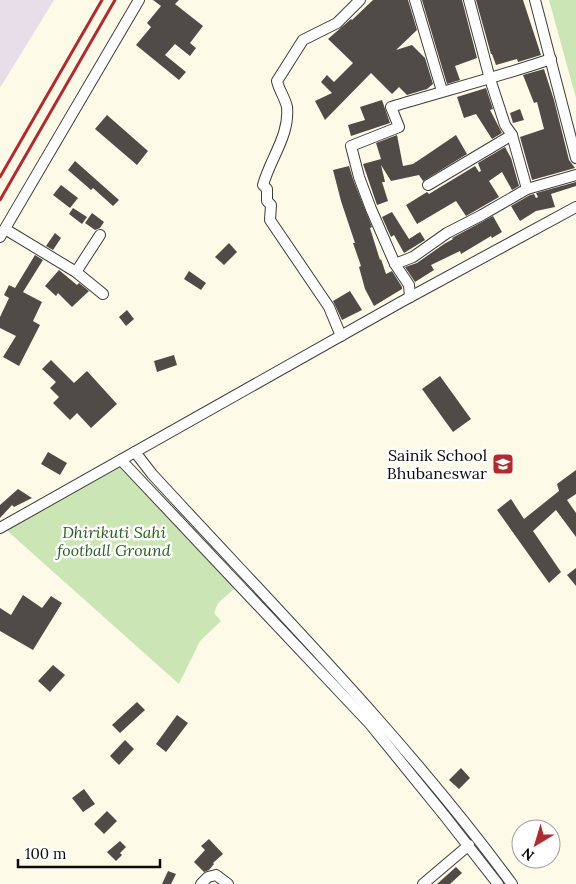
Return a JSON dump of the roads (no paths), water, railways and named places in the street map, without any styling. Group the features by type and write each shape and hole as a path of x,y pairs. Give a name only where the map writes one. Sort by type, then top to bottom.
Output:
{"street":[{"path":"103,294 76,272 2,233 139,0"},
{"path":"341,336 329,307 270,220 271,205 267,201 266,188 263,185 279,146 287,118 286,104 277,81 303,40 337,23 360,0"},
{"path":"415,0 442,91"},
{"path":"469,0 490,79 506,125 512,135 527,189"},
{"path":"535,0 576,158"},
{"path":"410,297 409,285 395,264 370,208 359,177 352,146 399,127 391,107 442,91 490,79 551,59"},
{"path":"428,185 512,135"},
{"path":"395,264 413,257 447,233 527,189 576,175"},
{"path":"0,528 410,297 576,207"},
{"path":"76,272 100,235"},
{"path":"135,452 158,481 403,747 512,884"},
{"path":"120,460 370,724 469,845 498,884"},
{"path":"423,884 469,845"},
{"path":"201,884 208,877 216,875 228,884"}],"railway":[{"path":"0,177 102,0"},
{"path":"0,200 115,0"}],"place":[{"name":"Sainik School Bhubaneswar","path":"503,464"}],"park label":[{"name":"Dhirikuti Sahi football Ground","path":"114,541"}]}
